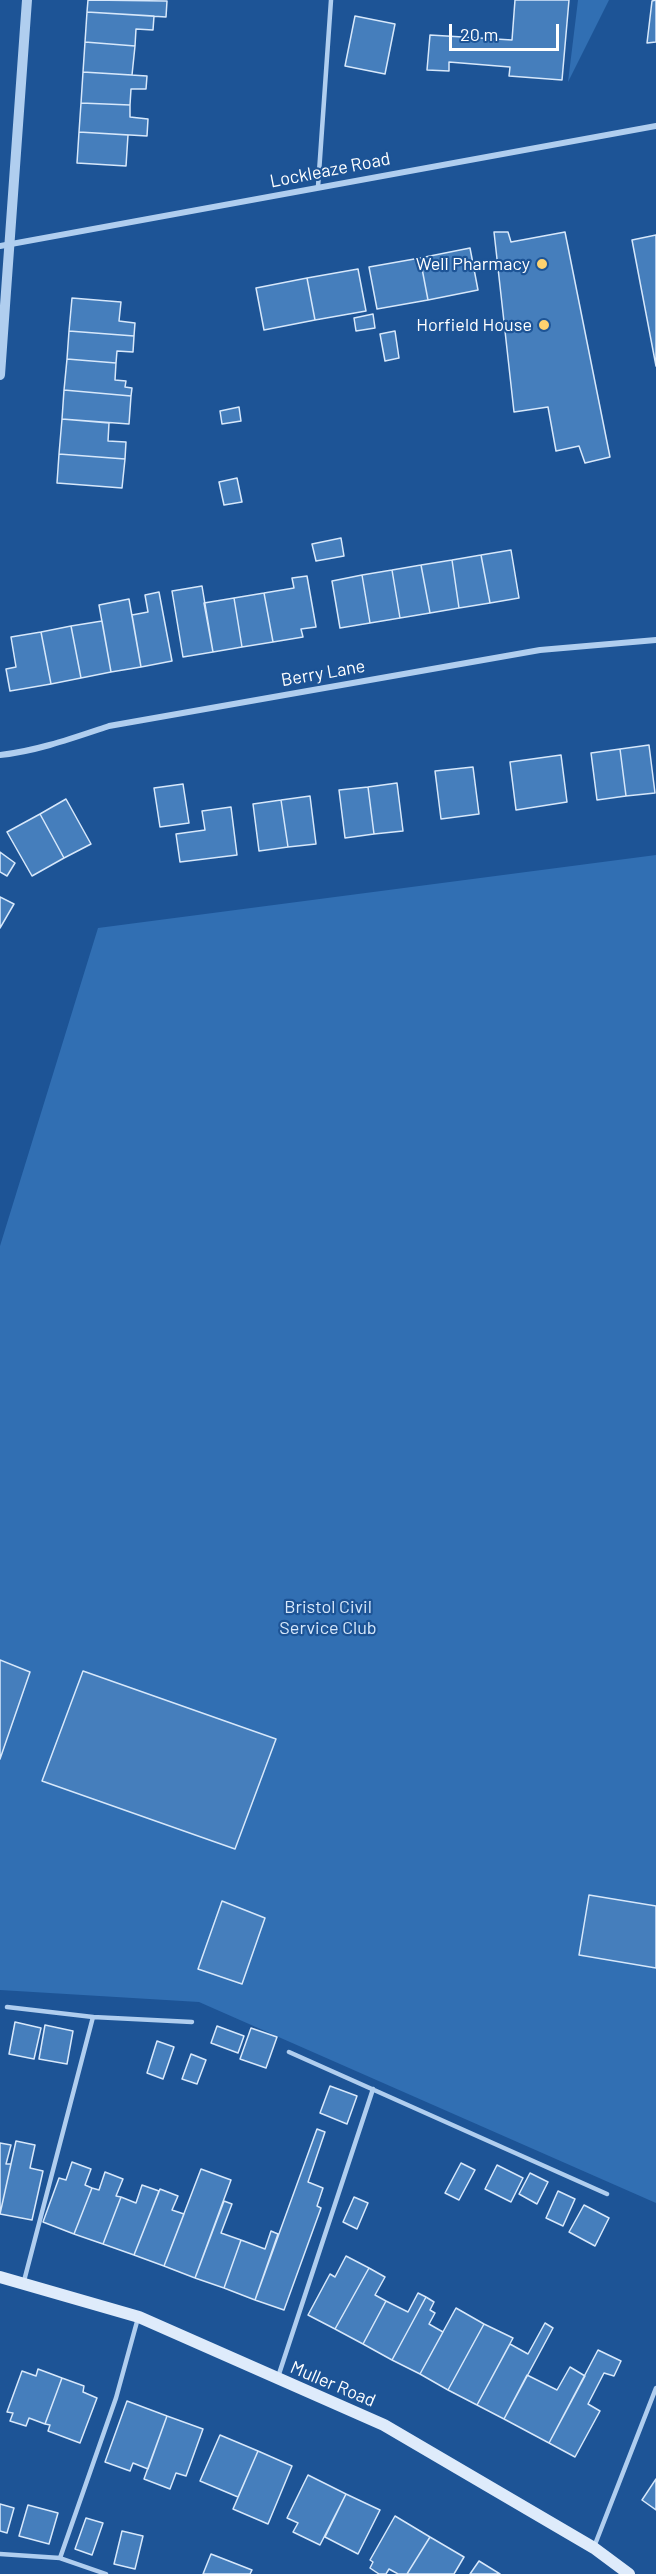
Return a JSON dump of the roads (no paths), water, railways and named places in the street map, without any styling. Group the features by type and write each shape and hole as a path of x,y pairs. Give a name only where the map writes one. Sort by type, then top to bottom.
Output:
{"main road":[{"name":"Muller Road","path":"0,2277 138,2317 277,2380 384,2425 594,2548 629,2574"}],"street":[{"path":"0,375 4,245 27,0"},
{"name":"Lockleaze Road","path":"4,245 656,126"},
{"name":"Berry Lane","path":"0,755 55,743 109,726 540,650 656,640"}],"lane":[{"path":"318,187 331,0"},
{"path":"7,2007 93,2017 192,2022"},
{"path":"24,2283 93,2017"},
{"path":"289,2052 607,2194"},
{"path":"277,2380 373,2089"},
{"path":"60,2558 116,2398 138,2317"},
{"path":"594,2548 656,2388"},
{"path":"0,2554 60,2558 106,2574"}],"place":[{"name":"Well Pharmacy","path":"542,264"},
{"name":"Horfield House","path":"544,325"}],"park label":[{"name":"Bristol Civil Service Club","path":"328,1617"}]}
